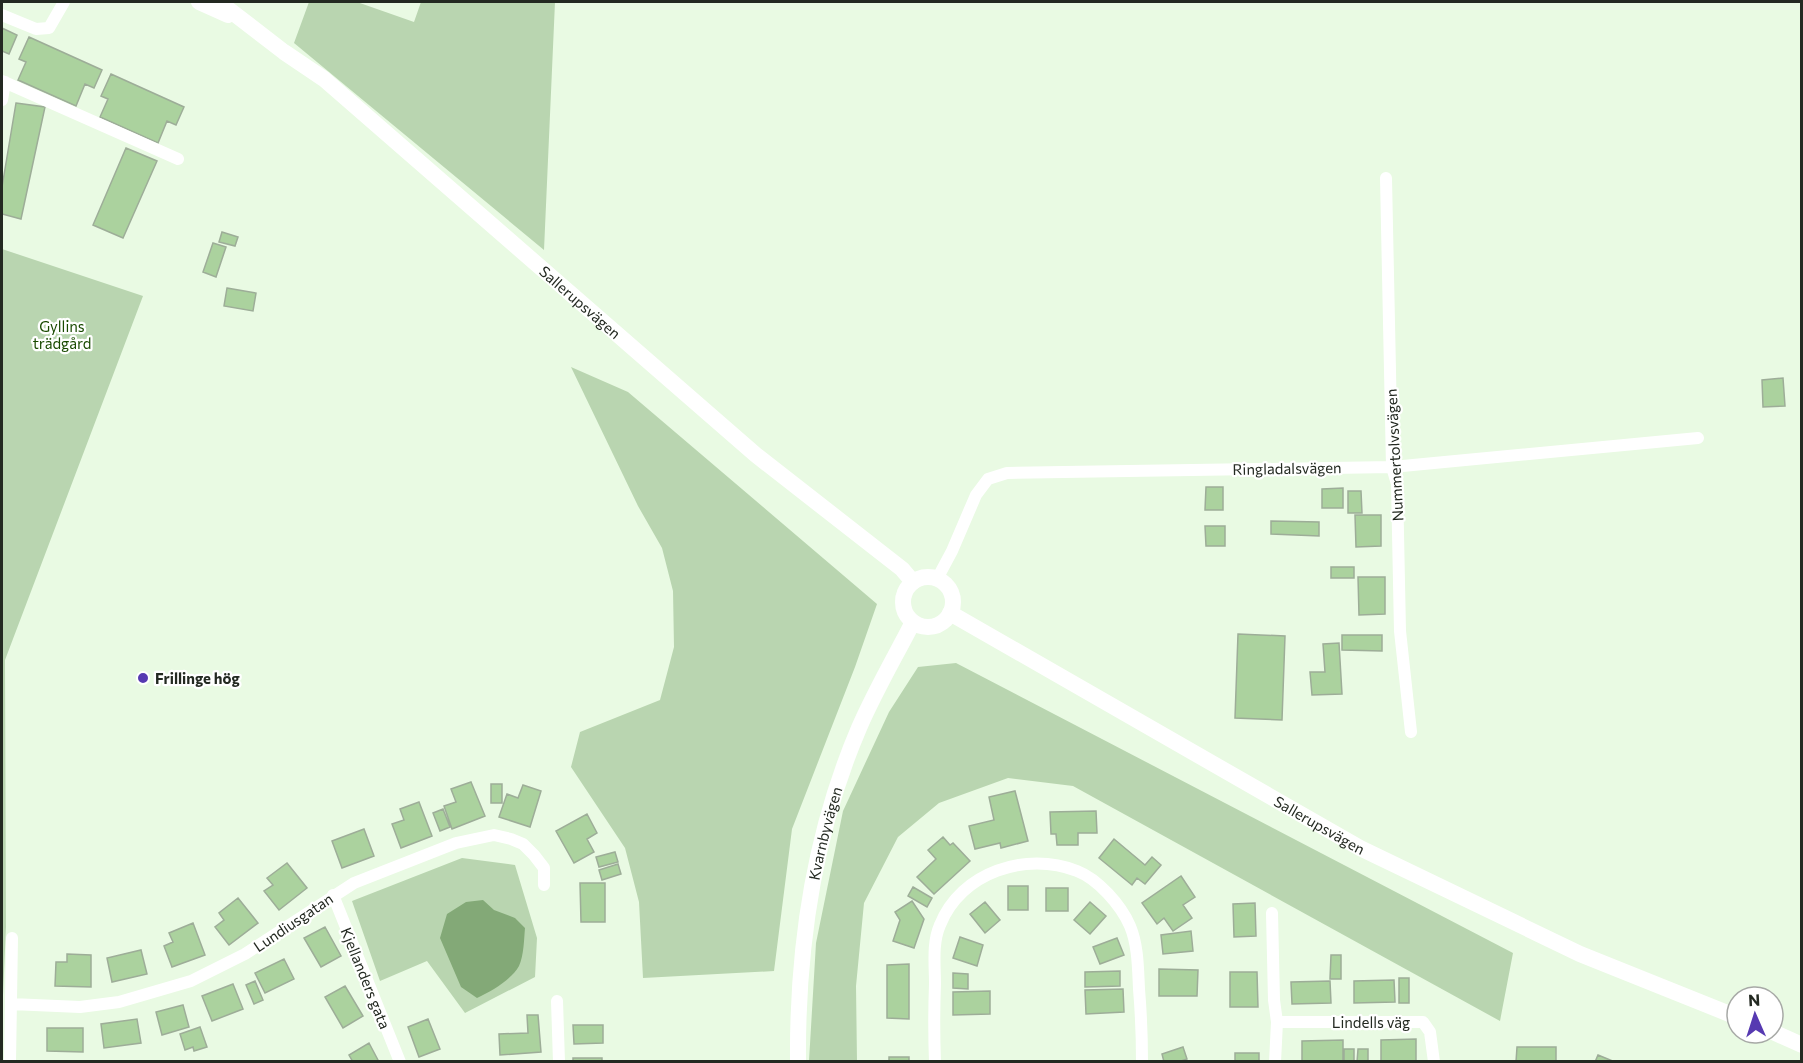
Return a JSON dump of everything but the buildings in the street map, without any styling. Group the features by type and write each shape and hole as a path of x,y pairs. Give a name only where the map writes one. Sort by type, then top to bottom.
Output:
{"main road":[{"name":"Sallerupsvägen","path":"199,2 245,23"},
{"name":"Sallerupsvägen","path":"219,2 284,52 324,78 756,455 902,569 913,582"},
{"path":"925,577 937,579 947,586 951,593 953,601 950,613 942,623 934,626 926,627 913,622 905,613 903,605 906,590 913,582 925,577"},
{"name":"Sallerupsvägen","path":"950,613 1359,848 1580,954 1725,1010"},
{"name":"Kvarnbyvägen","path":"798,1062 799,981 807,907 819,852 837,788 859,729 882,678 913,622"},
{"path":"1785,1028 1802,1033"},
{"path":"1785,1037 1802,1045"}],"street":[{"path":"2,15 36,29 49,28 64,2"},
{"path":"2,100 3,82 178,159"},
{"name":"Nummertolvsvägen","path":"1386,177 1392,467 1397,484 1400,631 1411,732"},
{"name":"Ringladalsvägen","path":"937,579 952,551 976,495 988,479 1007,473 1392,467 1698,438"},
{"name":"Lundiusgatan","path":"11,1004 80,1007 119,1002 191,981 245,954 354,882 456,843 494,835 511,838 523,844 544,868 544,885"},
{"path":"935,1062 935,949 939,926 950,906 964,889 983,875 1005,867 1029,863 1053,864 1079,871 1099,885 1116,902 1130,925 1136,946 1142,1062"},
{"name":"Kjellanders gata","path":"333,895 400,1062"},
{"path":"1272,913 1276,1022 1275,1062"},
{"path":"10,1062 12,938"},
{"path":"557,1001 559,1062"},
{"name":"Lindells väg","path":"1276,1022 1423,1022 1430,1032 1434,1062"}],"green space":[{"path":"309,2 357,2 414,22 421,2 555,2 544,250 294,43"},
{"name":"Gyllins trädgård","path":"2,249 143,296 5,660 6,927 2,1018"},
{"path":"571,367 628,392 877,604 792,829 774,971 643,978 639,902 625,848 571,767 580,732 660,700 674,647 673,591 662,548 638,506"},
{"path":"956,663 1513,953 1500,1021 1073,786 1008,778 939,803 898,837 864,903 856,986 857,1061 809,1061 816,943 843,811 889,712 918,667"},
{"path":"462,858 515,865 537,938 535,977 465,1013 427,961 380,981 352,901"}],"shaded area":[{"path":"483,900 494,910 515,918 525,928 524,947 516,971 501,985 477,998 461,987 440,938 447,914 466,902"}],"place":[{"name":"Frillinge hög","path":"143,678"}]}
